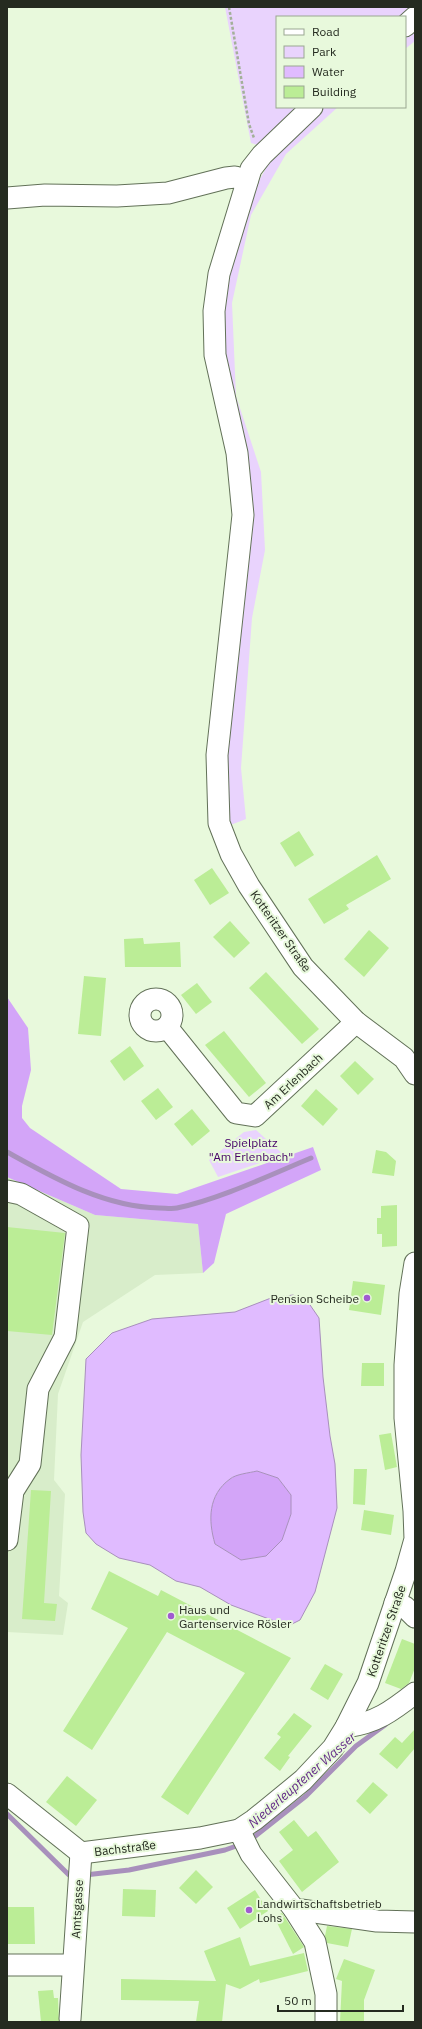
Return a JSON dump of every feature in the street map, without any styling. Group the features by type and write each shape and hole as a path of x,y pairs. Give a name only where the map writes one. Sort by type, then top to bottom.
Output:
{"street":[{"path":"406,25 415,17"},
{"name":"Kotteritzer Straße","path":"311,108 262,155 251,170 219,274 214,311 215,355 237,453 243,515 217,755 219,823 231,854 249,886 303,967 356,1022 404,1058 415,1074"},
{"path":"7,198 45,195 117,196 168,193 226,178 235,177 247,181"},
{"name":"Am Erlenbach","path":"167,1027 236,1113 256,1116 356,1022"},
{"path":"7,1191 21,1194 78,1226 65,1338 38,1389 30,1464 13,1491 7,1540"},
{"name":"Kotteritzer Straße","path":"243,1838 254,1820 303,1780 333,1748 346,1727 368,1683 415,1539 414,1511 405,1418 405,1365 410,1294 415,1263"},
{"path":"395,1604 405,1607 415,1617"},
{"path":"346,1727 364,1725 386,1715 415,1693"},
{"name":"Bachstraße","path":"7,1794 79,1867 200,1838 243,1838"},
{"path":"243,1838 294,1909 315,1942 326,1994 326,2022"},
{"name":"Amtsgasse","path":"70,2019 79,1867"},
{"path":"294,1909 378,1921 415,1922"},
{"path":"7,1965 73,1965"}],"path":[{"path":"229,7 249,124 257,148 262,155"}],"shaded area":[{"path":"7,997 28,1028 31,1070 22,1106 22,1118 30,1128 121,1189 177,1194 313,1147 321,1170 226,1214 214,1263 203,1273 198,1224 95,1215 7,1177"},
{"path":"7,1177 95,1215 198,1224 203,1273 155,1275 83,1322 58,1394 54,1480 65,1494 59,1596 68,1603 63,1635 7,1632"},
{"path":"257,1471 278,1478 291,1495 291,1514 282,1541 266,1556 241,1560 215,1544 211,1526 212,1508 217,1493 230,1479 239,1475"}],"green space":[{"path":"225,7 415,7 415,41 406,48 406,16 276,16 276,108 337,108 286,154 251,215 232,303 236,396 261,472 265,550 252,618 241,768 246,819 228,826 223,766 243,577 222,323 224,288 252,193 269,163 278,151 251,143"},
{"name":"Spielplatz \"Am Erlenbach\"","path":"256,1130 284,1155 218,1177 209,1160 244,1132"}],"water":[{"path":"293,1295 308,1302 319,1318 323,1377 335,1464 337,1508 315,1592 300,1620 288,1626 231,1605 200,1587 176,1581 150,1565 119,1558 96,1544 86,1533 83,1512 81,1455 86,1359 112,1333 152,1319 235,1312 271,1298","holes":["257,1471 278,1478 291,1495 291,1514 282,1540 266,1556 241,1560 215,1544 211,1526 212,1508 217,1493 223,1485 236,1476"]}],"building":[{"path":"299,831 314,855 295,867 280,843"},
{"path":"377,855 391,879 346,905 349,909 324,924 308,899"},
{"path":"212,868 229,893 210,905 194,880"},
{"path":"230,921 250,943 234,958 213,937"},
{"path":"369,930 389,948 364,977 344,959"},
{"path":"143,938 144,944 180,942 181,967 125,967 124,939"},
{"path":"266,972 319,1029 302,1044 249,988"},
{"path":"84,976 106,978 101,1036 78,1034"},
{"path":"197,983 212,1002 196,1014 181,995"},
{"path":"224,1031 266,1083 249,1097 205,1045"},
{"path":"130,1046 144,1066 124,1081 110,1061"},
{"path":"355,1061 374,1079 358,1095 340,1076"},
{"path":"158,1088 173,1107 156,1120 141,1101"},
{"path":"316,1089 338,1109 323,1126 301,1106"},
{"path":"192,1109 210,1131 192,1146 174,1124"},
{"path":"376,1150 386,1152 396,1161 394,1176 372,1173"},
{"path":"397,1205 397,1246 382,1247 382,1234 377,1234 377,1218 381,1218 381,1206"},
{"path":"7,1227 65,1233 52,1335 7,1331"},
{"path":"353,1281 385,1285 381,1315 349,1310"},
{"path":"362,1363 384,1363 384,1386 361,1386"},
{"path":"391,1433 397,1467 385,1470 379,1435"},
{"path":"354,1469 367,1469 365,1505 353,1504"},
{"path":"31,1490 51,1491 44,1603 57,1604 55,1621 22,1619"},
{"path":"364,1510 394,1515 391,1535 361,1530"},
{"path":"109,1571 158,1596 161,1590 291,1658 188,1815 161,1797 245,1673 167,1632 92,1750 63,1731 128,1628 91,1609"},
{"path":"402,1639 415,1644 415,1668 409,1683 401,1689 385,1683"},
{"path":"325,1664 343,1674 328,1700 310,1689"},
{"path":"294,1713 312,1726 288,1756 290,1757 280,1771 264,1758 281,1737 277,1734"},
{"path":"415,1729 415,1748 397,1769 379,1754 395,1737 402,1743"},
{"path":"67,1776 97,1800 76,1826 46,1802"},
{"path":"373,1782 388,1795 370,1814 356,1801"},
{"path":"294,1820 308,1837 316,1831 339,1862 302,1892 279,1861 293,1850 279,1832"},
{"path":"196,1870 213,1887 196,1904 179,1888"},
{"path":"123,1889 156,1890 155,1917 122,1916"},
{"path":"255,1890 268,1911 240,1929 227,1908"},
{"path":"7,1907 34,1907 35,1944 7,1944"},
{"path":"282,1913 304,1947 293,1954 274,1917"},
{"path":"327,1926 352,1929 348,1947 327,1943 325,1936"},
{"path":"240,1937 250,1966 304,1953 308,1971 260,1983 259,1979 240,1989 226,1984 222,2022 196,2022 199,2001 121,2000 121,1979 216,1981 204,1951"},
{"path":"344,1959 375,1970 364,2000 364,2022 340,2022 342,1981 336,1979"},
{"path":"53,1990 54,1998 58,1998 59,2022 41,2022 38,1991"}],"waterway":[{"path":"7,1152 61,1181 99,1197 139,1206 159,1208 177,1208 210,1199 311,1158"},
{"name":"Niederleuptener Wasser","path":"249,1841 306,1796 356,1746 385,1725"},
{"name":"Niederleuptener Wasser","path":"7,1814 69,1875 75,1875"},
{"name":"Niederleuptener Wasser","path":"85,1875 129,1870 225,1850 242,1844"}],"place":[{"name":"Pension Scheibe","path":"367,1298"},
{"name":"Haus und Gartenservice Rösler","path":"171,1616"},
{"name":"Landwirtschaftsbetrieb Lohs","path":"249,1910"}]}
